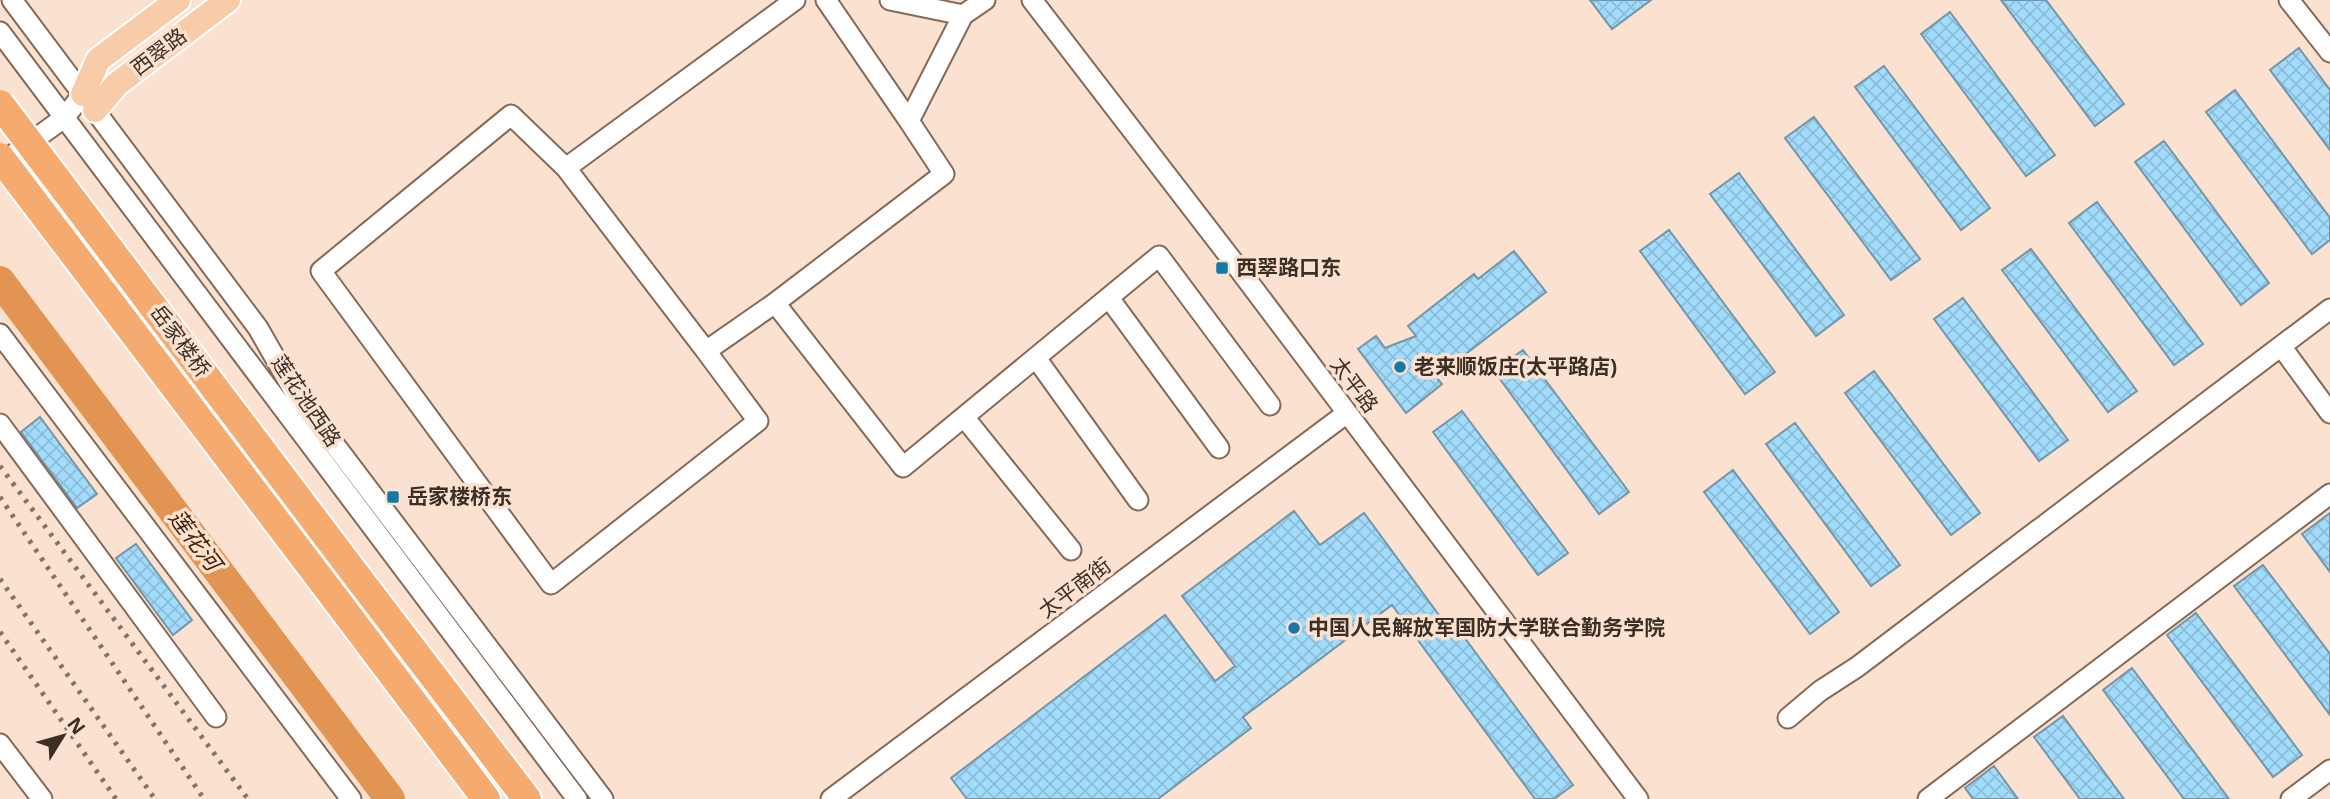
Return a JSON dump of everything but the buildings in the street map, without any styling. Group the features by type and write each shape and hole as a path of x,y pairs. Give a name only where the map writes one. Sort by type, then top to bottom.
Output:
{"highway":[{"name":"岳家楼桥","path":"0,104 527,799"},
{"name":"岳家楼桥","path":"0,157 486,799"}],"main road":[{"name":"西翠路","path":"89,102 98,60 178,0"},
{"name":"西翠路","path":"89,102 228,0"}],"street":[{"name":"莲花池西路","path":"12,0 258,328 295,391 603,799"},
{"path":"566,168 795,0"},
{"path":"706,351 775,303 944,174 826,0"},
{"path":"890,0 963,15"},
{"path":"909,121 963,15 985,0"},
{"name":"太平路","path":"1032,0 1638,799"},
{"path":"2289,0 2330,52"},
{"name":"莲花池西路","path":"0,32 577,799"},
{"path":"0,164 89,102"},
{"path":"511,115 566,168 758,421 551,584 321,271 511,115"},
{"path":"775,303 903,467 1159,256 1270,405"},
{"path":"1109,298 1219,448"},
{"path":"1788,718 1820,691 1857,667 2330,309"},
{"path":"0,334 351,799"},
{"path":"2281,346 2330,413"},
{"path":"1036,358 1138,500"},
{"name":"太平南街","path":"831,799 1347,413"},
{"path":"964,417 1071,550"},
{"path":"0,425 216,717"},
{"path":"1928,799 2330,494"},
{"path":"0,744 42,799"},
{"path":"2291,799 2330,770"}],"waterway":[{"name":"莲花河","path":"0,281 390,799"}],"railway":[{"path":"0,466 248,799"},
{"path":"0,497 204,799"},
{"path":"0,579 155,799"},
{"path":"0,632 116,799"}],"place":[{"name":"西翠路口东","path":"1222,268"},
{"name":"老来顺饭庄(太平路店)","path":"1400,367"},
{"name":"岳家楼桥东","path":"393,497"},
{"name":"中国人民解放军国防大学联合勤务学院","path":"1294,628"}]}
